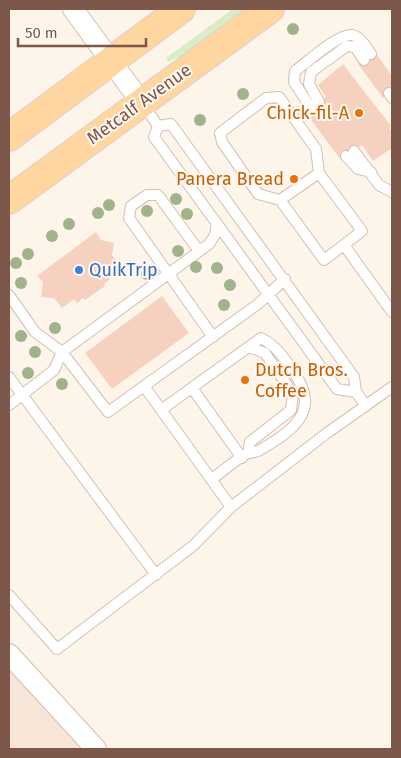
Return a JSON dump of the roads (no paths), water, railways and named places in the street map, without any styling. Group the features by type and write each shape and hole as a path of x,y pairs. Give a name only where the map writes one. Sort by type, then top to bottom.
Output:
{"main road":[{"path":"9,137 181,9"},
{"name":"Metcalf Avenue","path":"9,200 270,9"}],"street":[{"path":"73,9 141,102"},
{"path":"9,654 96,749"}],"lane":[{"path":"315,105 309,84 311,72 346,46 355,48 368,57"},
{"path":"279,97 316,149 319,173 362,231 324,260 280,200 258,194 222,142 220,133 266,98 279,97"},
{"path":"141,102 158,126"},
{"path":"158,126 171,124 354,376 356,392 366,406"},
{"path":"158,126 154,136 337,389 356,392"},
{"path":"350,154 371,172 379,185 392,192"},
{"path":"280,200 319,173"},
{"path":"199,251 158,195 146,195 131,206 128,218 213,337"},
{"path":"9,405 54,370 62,352 212,240 217,223"},
{"path":"344,245 392,312"},
{"path":"9,295 35,332 62,352 108,412 258,304 285,279"},
{"path":"161,410 261,338 273,344 298,378 306,400 301,421 258,452 245,455 212,479"},
{"path":"245,455 250,442 291,410 293,394 265,353 249,347"},
{"path":"9,377 156,575"},
{"path":"144,386 231,507"},
{"path":"9,595 57,649 194,545 231,507 327,432 392,387"},
{"path":"192,388 245,455"}],"place":[{"name":"Chick-fil-A","path":"359,113"},
{"name":"Panera Bread","path":"294,179"},
{"name":"QuikTrip","path":"79,270"},
{"name":"Dutch Bros. Coffee","path":"245,380"}]}
